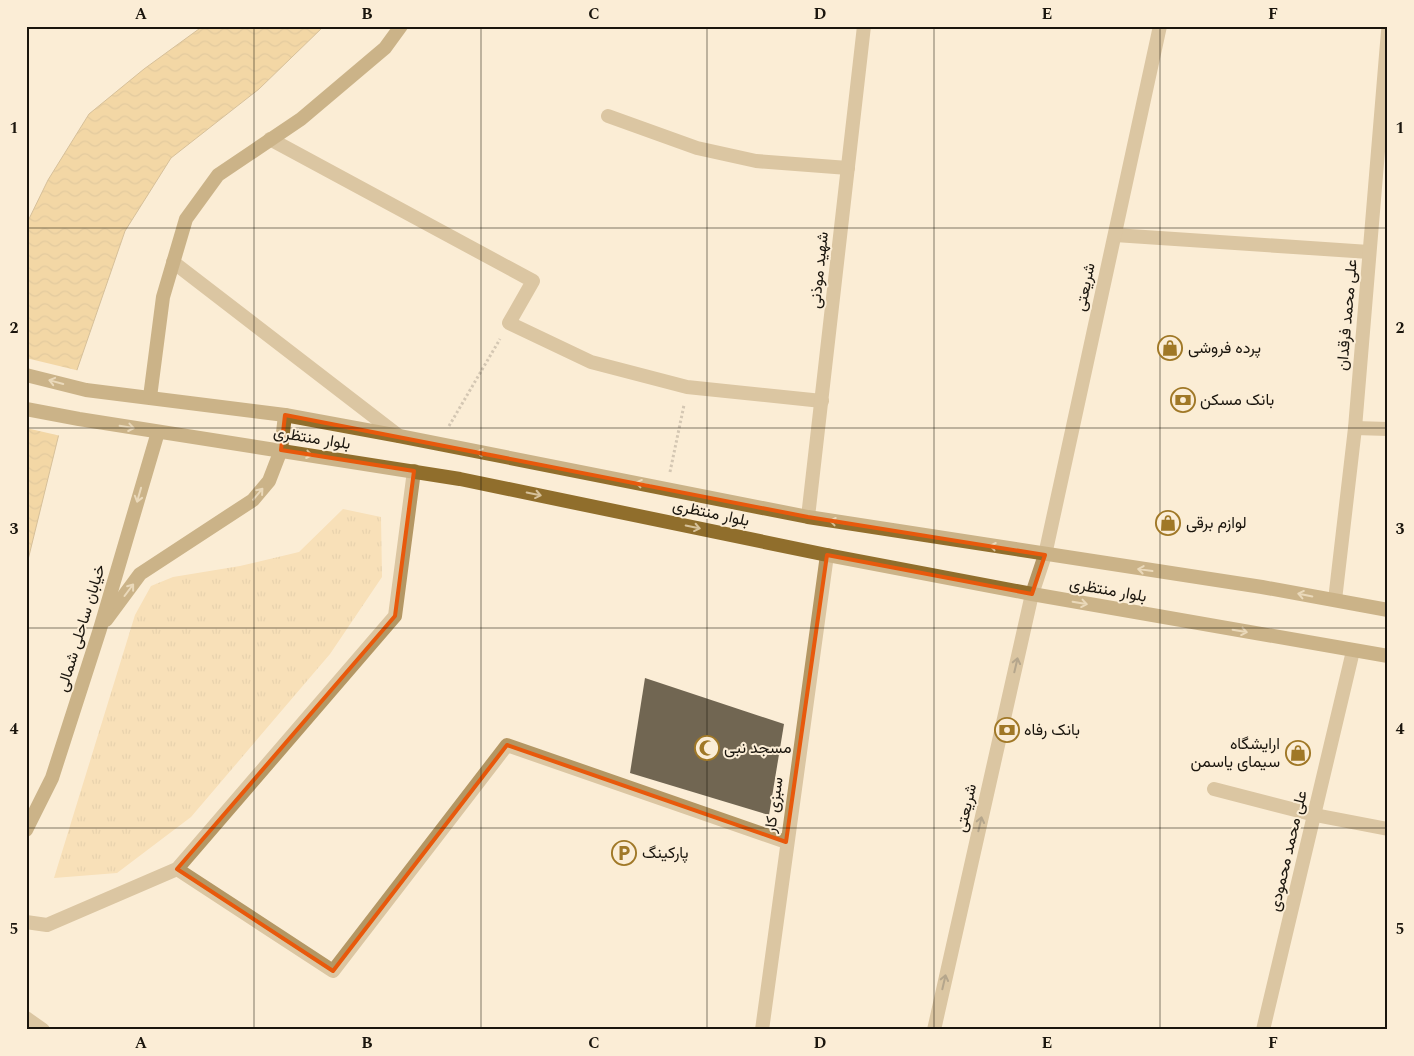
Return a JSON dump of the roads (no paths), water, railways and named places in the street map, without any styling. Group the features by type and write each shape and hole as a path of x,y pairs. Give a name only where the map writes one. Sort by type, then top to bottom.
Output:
{"main road":[{"path":"150,397 163,297 186,219 218,175 301,119 385,48 401,26"},
{"name":"بلوار منتظری","path":"26,375 86,390 285,415 808,517 1262,587 1388,610"},
{"name":"بلوار منتظری","path":"26,409 158,432 414,471 827,555 1032,594 1388,656"},
{"path":"100,629 140,574 253,500 269,481 281,450 285,415"},
{"name":"خیابان ساحلی شمالی","path":"26,830 52,778 100,629 158,432"}],"street":[{"name":"شهید موذنی","path":"808,517 864,26"},
{"name":"شریعتی","path":"934,1030 1032,594 1046,555 1160,26"},
{"name":"علی محمد فرقدان","path":"1335,600 1355,428 1388,31"},
{"path":"608,116 697,148 756,162 848,168"},
{"path":"270,139 533,281 509,323 591,362 687,387 822,401"},
{"path":"1115,235 1369,252"},
{"path":"173,262 399,436"},
{"path":"1355,428 1388,429"},
{"path":"26,922 47,925 177,869 395,616 414,471"},
{"name":"سبزی کار","path":"762,1030 786,842 827,555"},
{"name":"علی محمد محمودی","path":"1264,1030 1353,651"},
{"path":"177,869 333,971 507,745 786,842"},
{"path":"1214,789 1315,816 1388,829"},
{"path":"26,1018 43,1030"}],"water":[{"path":"203,26 324,26 259,89 171,158 125,231 69,393 26,568 26,225 48,180 89,114 144,69"}],"place":[{"name":"پرده فروشی","path":"1170,348"},
{"name":"بانک مسکن","path":"1183,400"},
{"name":"لوازم برقی","path":"1168,523"},
{"name":"بانک رفاه","path":"1007,730"},
{"name":"مسجد نبی","path":"707,748"},
{"name":"ارایشگاه سیمای یاسمن","path":"1298,753"},
{"name":"پارکینگ","path":"624,853"}]}
